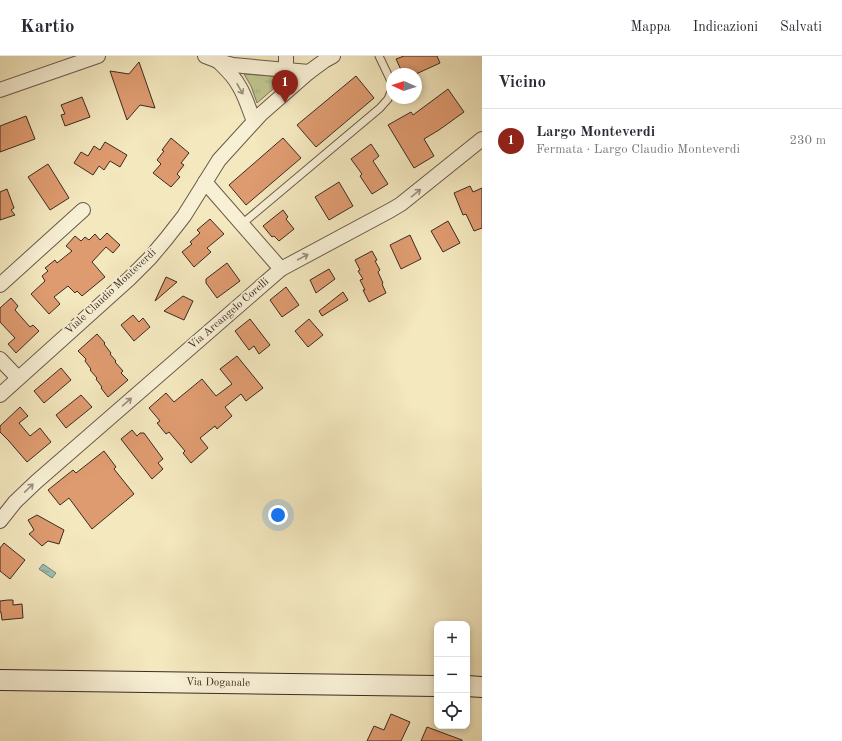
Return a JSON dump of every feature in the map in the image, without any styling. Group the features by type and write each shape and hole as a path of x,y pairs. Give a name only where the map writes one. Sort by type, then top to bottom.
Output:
{"main road":[{"name":"Via Doganale","path":"0,680 434,686"},
{"path":"470,686 482,687"}],"street":[{"path":"0,90 98,56"},
{"path":"205,56 218,61 237,65 286,63 309,72"},
{"name":"Viale Claudio Monteverdi","path":"0,395 129,279 176,226 219,160 269,106 309,72 333,56"},
{"path":"218,61 232,75 239,85 254,122"},
{"name":"Via Arcangelo Corelli","path":"1,517 36,482 281,268 401,204 482,139"},
{"path":"205,182 281,268"},
{"path":"0,285 82,210"},
{"path":"0,358 18,378"}],"lane":[{"path":"379,56 386,71"},
{"path":"242,224 380,108 386,101"}],"green space":[{"path":"244,74 287,77 257,103 251,86"}],"water":[{"path":"43,564 56,573 52,578 39,569"}],"building":[{"path":"404,56 437,56 440,63 422,71 422,68 400,68 396,59"},
{"path":"139,62 155,108 140,105 127,120 110,71 129,74"},
{"path":"356,76 374,98 316,147 297,125"},
{"path":"448,89 464,112 424,139 434,156 414,168 388,125 411,112 413,115"},
{"path":"82,97 90,117 65,126 61,115 65,114 61,105"},
{"path":"26,116 35,139 0,152 0,126"},
{"path":"171,138 189,153 181,163 184,165 177,174 180,177 171,187 153,173 161,164 157,160"},
{"path":"283,138 301,158 246,205 229,185"},
{"path":"105,142 127,155 120,167 110,161 104,170 99,166 93,175 74,163 81,152 88,156 94,146 100,150"},
{"path":"371,144 379,156 373,161 388,184 372,194 360,176 362,174 351,159"},
{"path":"48,164 69,198 50,210 28,177"},
{"path":"339,182 353,206 329,220 315,197"},
{"path":"470,186 473,192 482,188 482,228 474,231 466,214 463,215 454,193"},
{"path":"7,189 14,208 11,210 15,215 0,220 0,192"},
{"path":"283,210 288,217 286,219 294,229 279,241 274,236 272,237 263,226"},
{"path":"210,219 224,234 207,248 211,252 194,267 182,252 192,244 190,242 200,233 197,230"},
{"path":"448,221 460,243 443,252 431,231"},
{"path":"107,233 120,245 113,253 106,247 92,262 105,277 82,296 77,291 75,293 68,286 54,297 60,304 49,314 31,294 45,281 42,276 48,271 45,268 55,260 57,263 72,251 66,246 75,236 81,241 85,237 89,240 95,234 100,240"},
{"path":"410,235 421,259 401,269 390,245"},
{"path":"372,251 377,260 375,261 380,270 378,272 386,293 369,302 363,290 365,290 360,280 363,279 358,271 360,270 355,260"},
{"path":"227,263 240,281 217,298 206,283 206,279"},
{"path":"329,269 335,279 316,293 310,280"},
{"path":"166,277 177,282 155,301"},
{"path":"286,287 299,305 282,317 270,300"},
{"path":"343,292 348,300 322,316 319,311"},
{"path":"183,296 193,301 184,320 164,311"},
{"path":"11,298 18,306 15,310 30,327 33,325 39,331 16,353 8,344 15,338 0,322 0,308"},
{"path":"133,315 139,322 143,318 150,327 134,341 121,325"},
{"path":"250,319 270,345 259,354 254,346 249,350 235,331"},
{"path":"309,319 323,335 308,347 295,331"},
{"path":"97,334 105,343 104,344 111,353 110,354 116,361 115,362 123,371 121,373 128,380 108,397 101,388 102,387 96,379 97,378 90,370 91,369 85,361 86,359 78,351"},
{"path":"237,356 263,388 246,401 241,394 225,407 232,416 217,429 215,426 200,438 208,448 191,463 183,453 185,451 169,432 166,434 157,423 160,421 149,408 166,393 174,402 202,379 216,396 232,384 220,369"},
{"path":"61,368 71,380 44,403 34,391"},
{"path":"81,395 92,407 66,428 56,415"},
{"path":"20,407 28,416 19,423 30,436 40,428 51,442 27,462 0,432 0,426"},
{"path":"132,430 137,436 140,433 144,433 163,459 158,463 163,469 152,479 121,439"},
{"path":"104,451 116,467 114,469 134,494 92,529 69,498 60,505 48,490 73,470 76,473"},
{"path":"37,515 64,530 59,544 48,541 42,546 29,534 34,530 28,520"},
{"path":"4,543 25,560 10,579 0,571 0,548"},
{"path":"13,600 13,605 22,604 23,618 2,620 0,601"},
{"path":"391,714 410,722 401,741 367,741 374,726 384,730"},
{"path":"427,727 462,740 462,741 421,741"}],"place":[{"name":"Largo Monteverdi","path":"285,103"}]}
